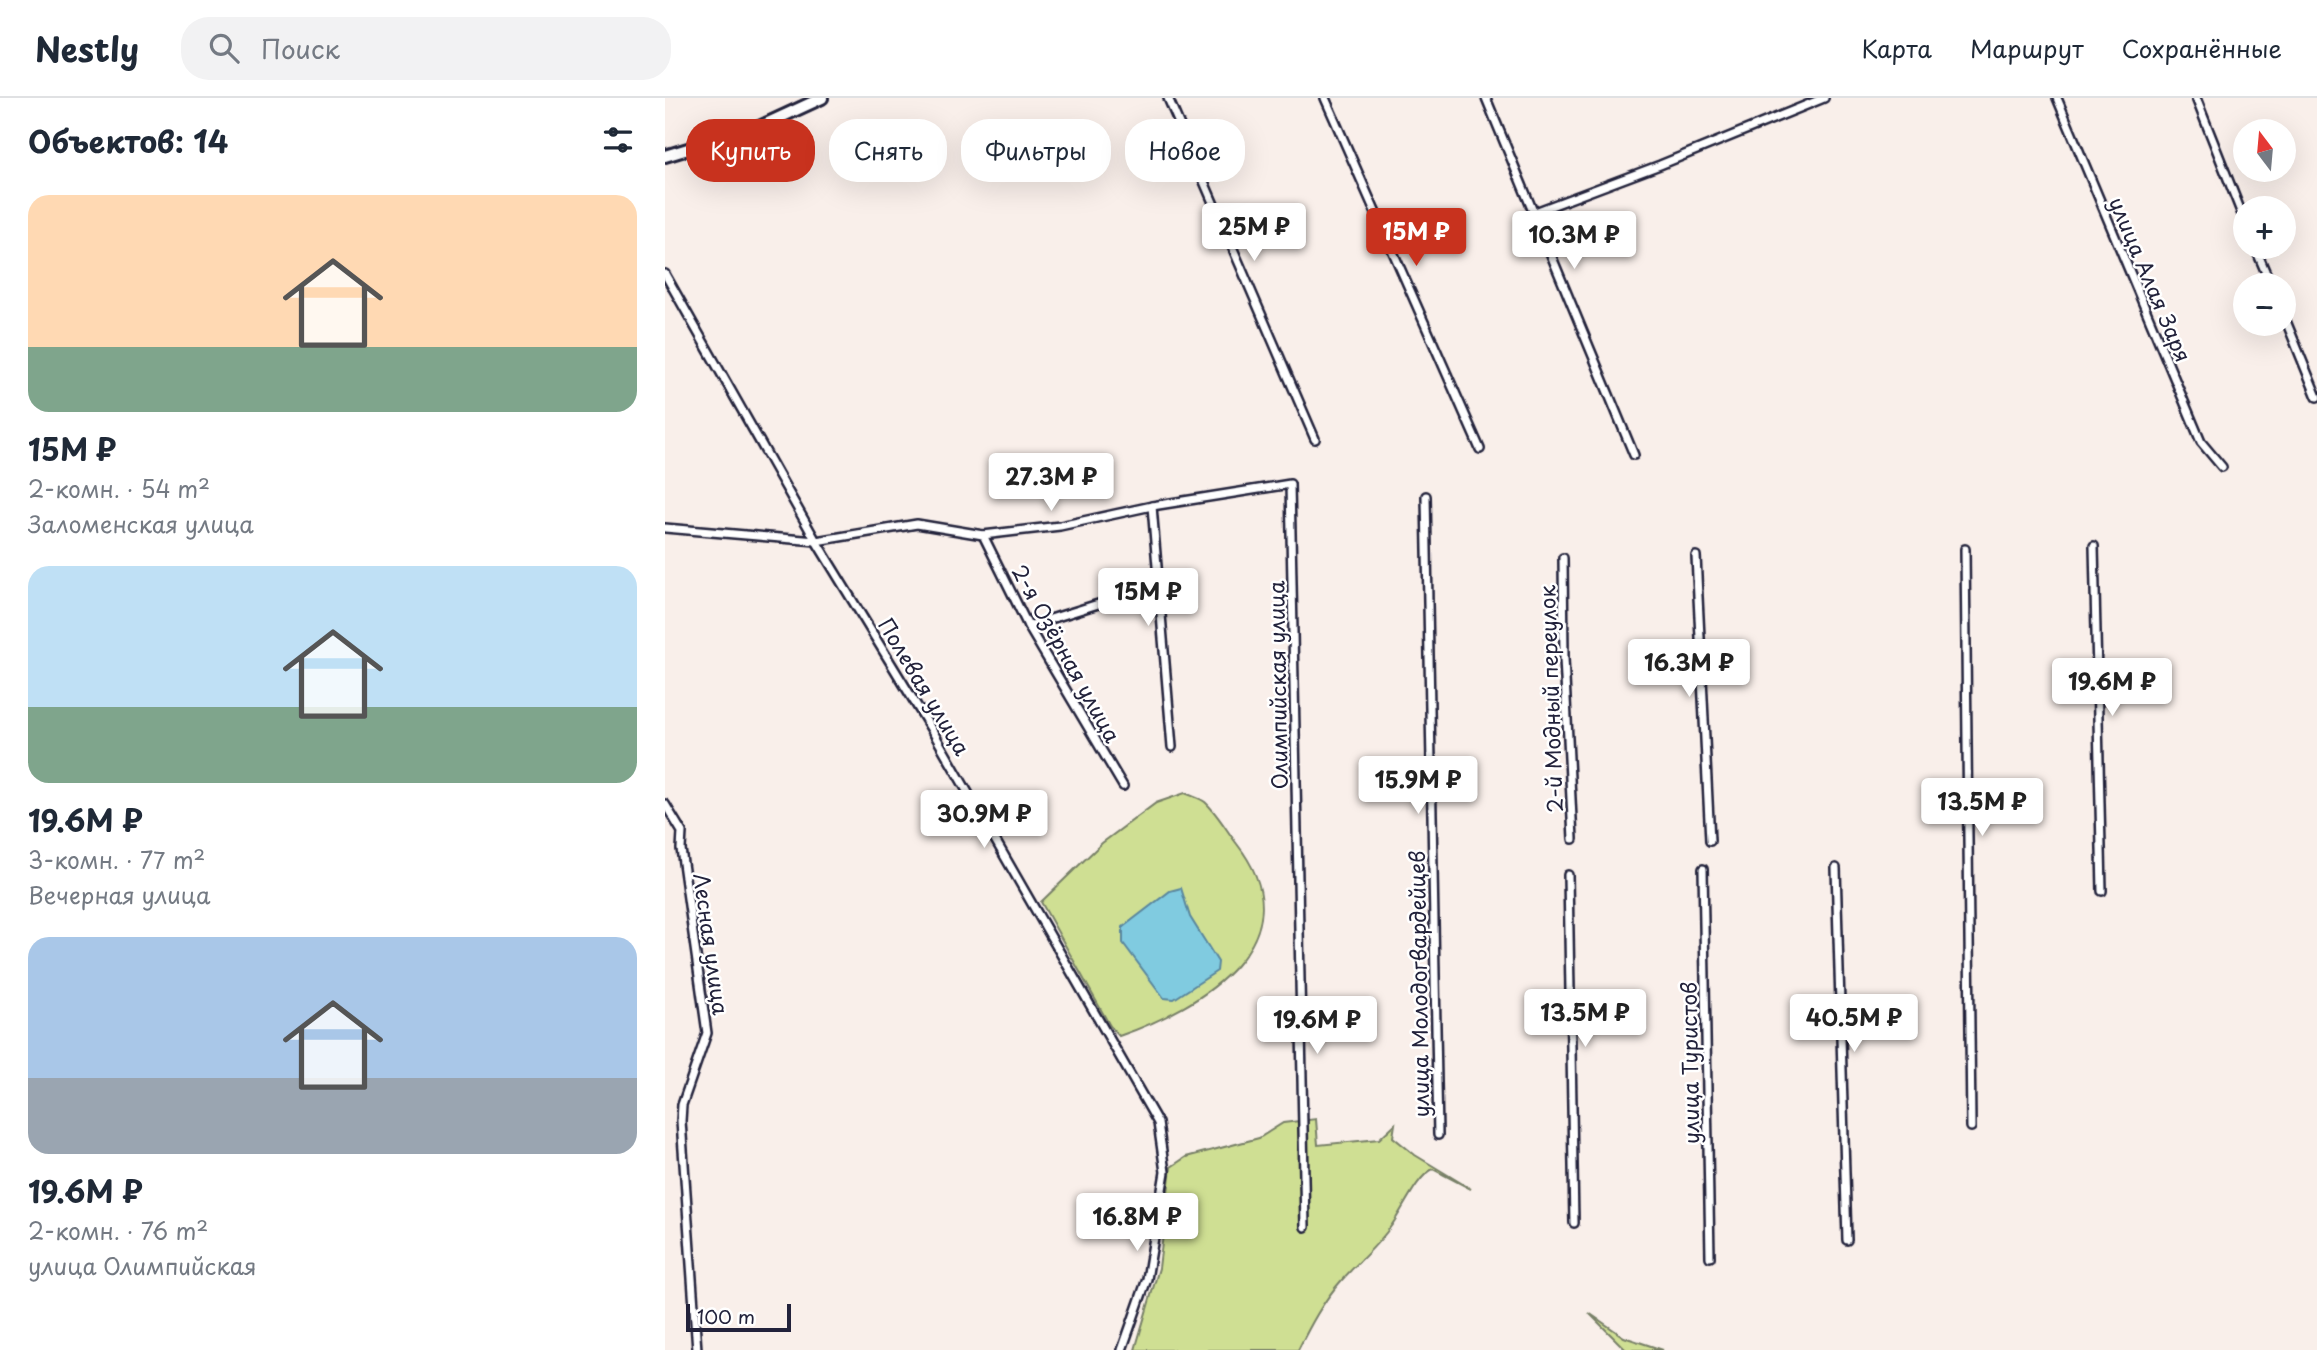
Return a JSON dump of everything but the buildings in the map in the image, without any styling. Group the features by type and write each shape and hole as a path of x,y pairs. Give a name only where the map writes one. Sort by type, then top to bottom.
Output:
{"main road":[{"path":"665,156 757,128 822,98"}],"street":[{"path":"1168,98 1315,439"},
{"path":"1325,98 1480,449"},
{"path":"1486,98 1634,455"},
{"path":"1535,212 1660,165 1824,98"},
{"name":"улица Алая Заря","path":"2057,98 2201,442 2222,467"},
{"path":"2196,98 2235,196"},
{"name":"Полевая улица","path":"665,274 816,541 936,737 1158,1123 1165,1172 1147,1279 1122,1350"},
{"path":"2292,336 2317,397"},
{"name":"Олимпийская улица","path":"1153,506 1290,484 1305,1227"},
{"name":"улица Молодогвардейцев","path":"1426,496 1438,1135"},
{"path":"665,528 816,541 918,524 983,535 1060,526 1153,506 1172,747"},
{"name":"2-я Озёрная улица","path":"983,535 1028,626 1123,786"},
{"path":"2094,546 2102,891"},
{"path":"1965,549 1971,1127"},
{"path":"1696,556 1710,841"},
{"name":"2-й Модный переулок","path":"1563,558 1564,657 1573,839"},
{"path":"1028,626 1159,585"},
{"name":"Лесная улица","path":"665,804 681,832 686,888 707,1033 683,1105 681,1121 697,1350"},
{"path":"1836,868 1847,1240"},
{"name":"улица Туристов","path":"1703,869 1710,1257"},
{"path":"1568,875 1574,1223"}],"green space":[{"path":"1185,793 1203,801 1214,811 1237,844 1257,879 1262,911 1254,940 1237,966 1212,988 1183,1008 1119,1036 1110,1026 1041,902 1102,843 1156,803"},
{"path":"1316,1119 1318,1145 1379,1139 1395,1124 1393,1137 1415,1155 1471,1189 1433,1169 1427,1173 1384,1236 1328,1297 1298,1350 1135,1350 1159,1268 1171,1167 1186,1157 1259,1138 1283,1123"},
{"path":"1589,1313 1624,1337 1663,1350 1626,1350"}],"water":[{"path":"1181,888 1190,917 1218,962 1217,971 1174,999 1164,998 1123,943 1123,927 1170,891"}]}
